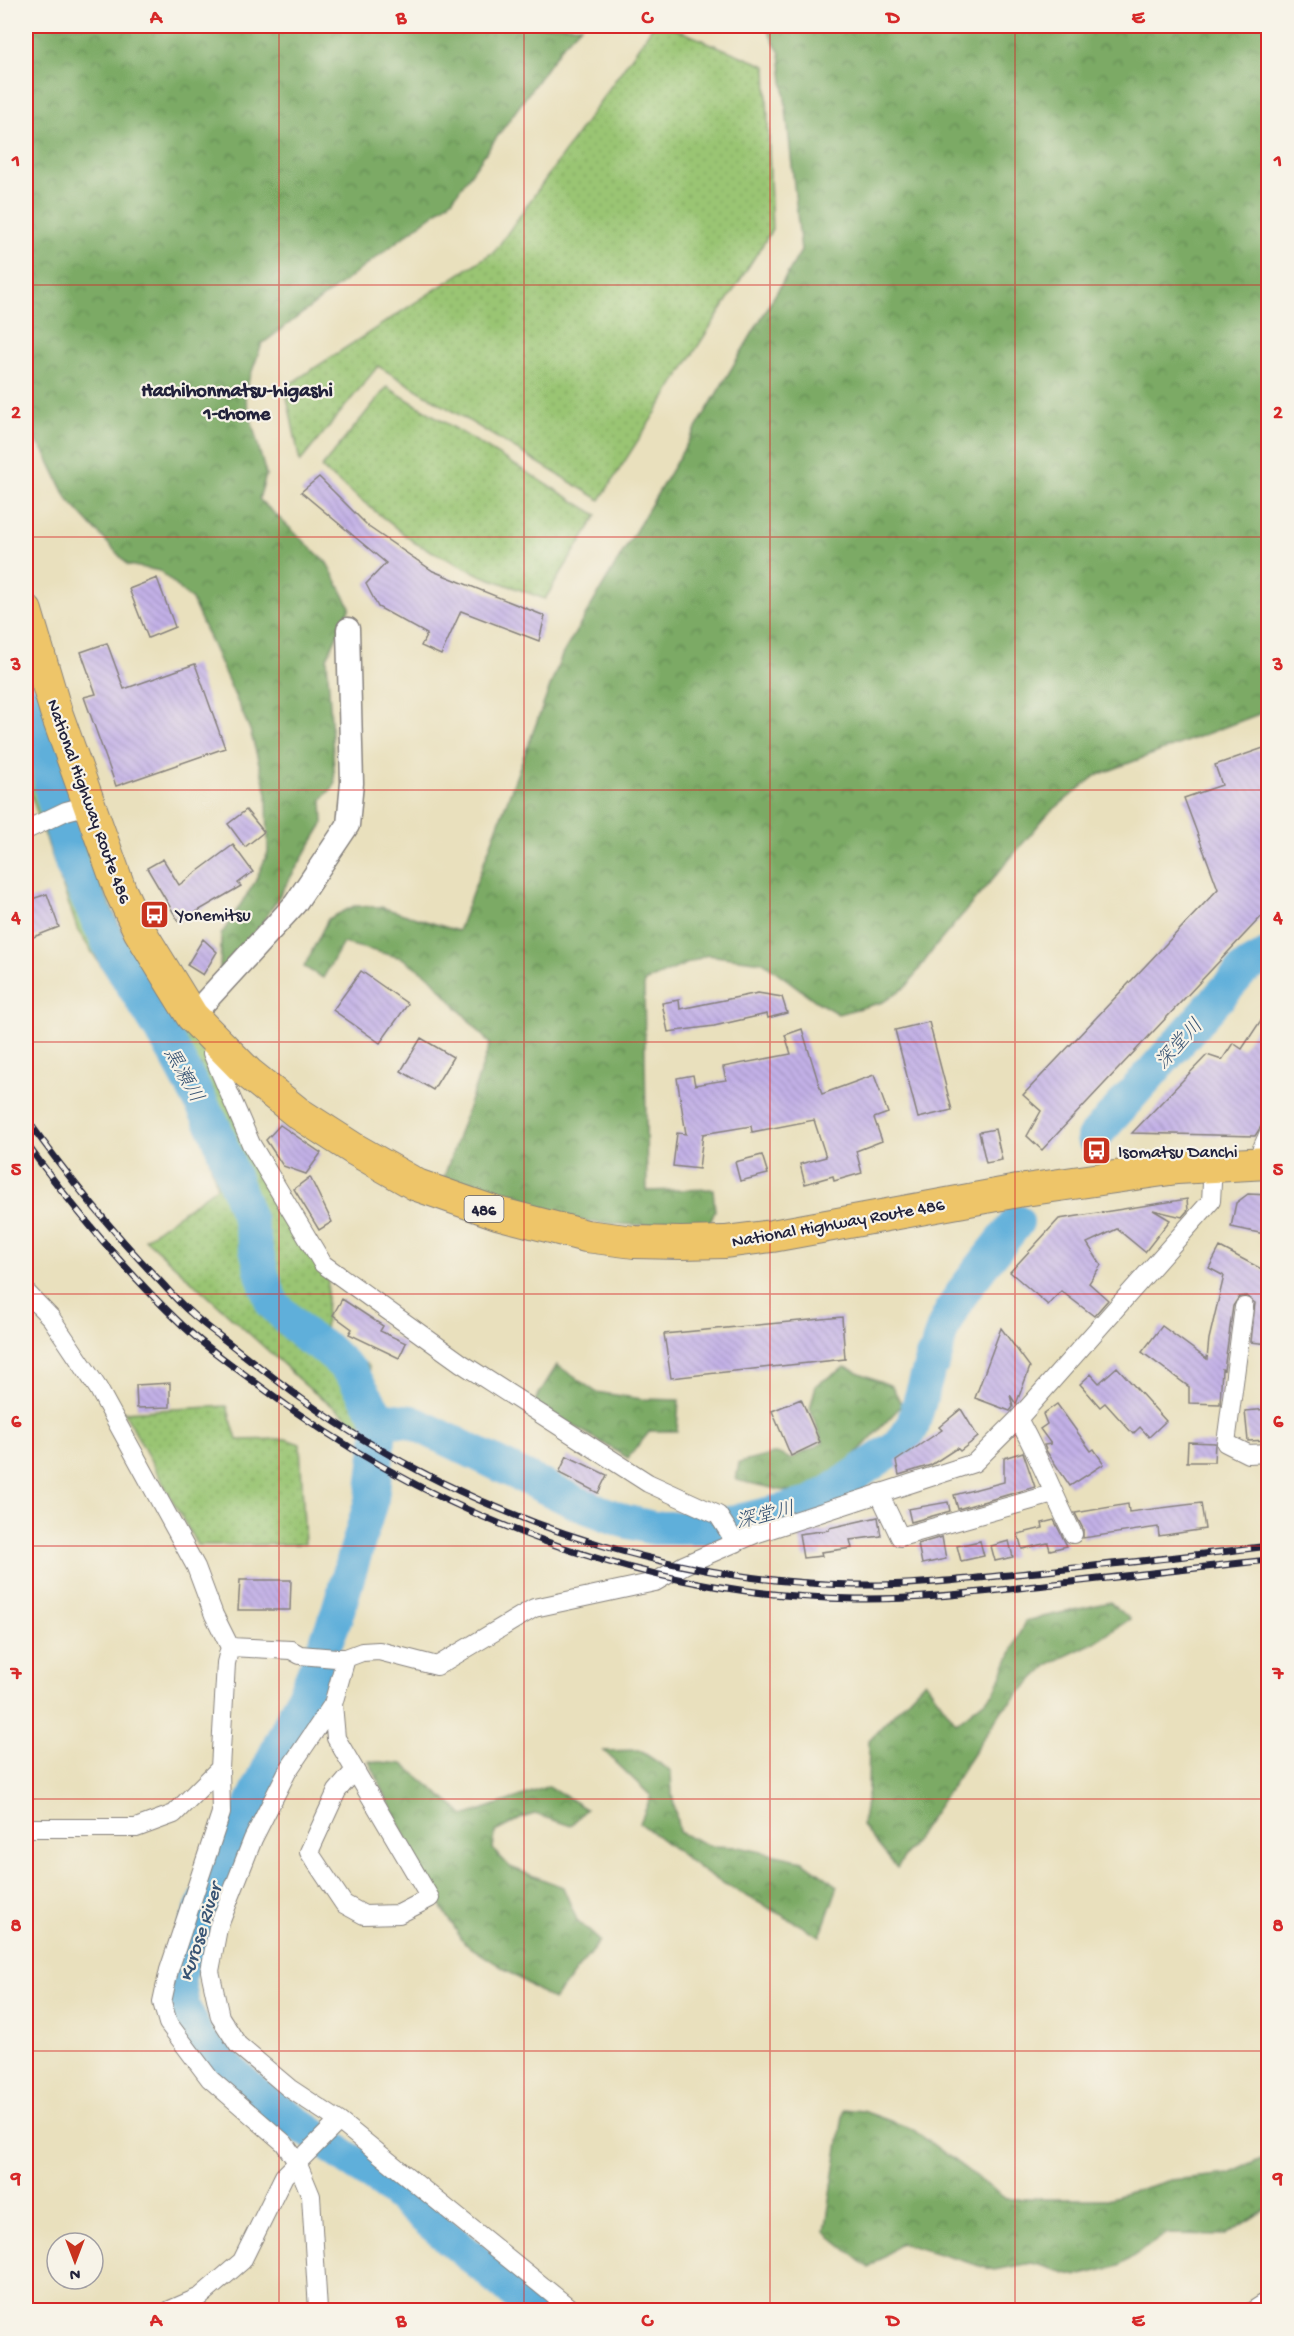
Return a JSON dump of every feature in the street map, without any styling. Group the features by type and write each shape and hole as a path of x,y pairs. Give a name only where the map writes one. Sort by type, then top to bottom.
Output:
{"highway":[{"name":"National Highway Route 486","path":"26,611 56,712 77,808 139,930 192,1016 248,1073 298,1113 354,1149 417,1185 497,1214 586,1236 634,1242 725,1242 771,1236 1018,1191 1213,1165 1264,1154"}],"street":[{"path":"192,1016 296,904 348,825 352,783 348,628"},
{"path":"26,830 77,808"},
{"path":"217,1043 212,1053 251,1144 323,1264 461,1363 648,1483 718,1515 733,1538"},
{"path":"230,1647 291,1650 300,1655 341,1658 362,1652 379,1651 437,1666 534,1608 655,1582 733,1538 755,1534 974,1463 1018,1419 1211,1201 1213,1165"},
{"path":"27,1297 51,1318 98,1388 196,1567 214,1615 230,1647 226,1663 220,1768 221,1813 169,1970 162,2002 168,2024 210,2079 302,2158 311,2196 318,2310"},
{"path":"1244,1307 1226,1443 1248,1454 1269,1453"},
{"path":"1018,1419 1034,1446 1053,1494 1073,1534"},
{"path":"879,1493 900,1537 1053,1494"},
{"path":"341,1658 333,1704 336,1738 355,1770 430,1898 399,1914 364,1916 344,1904 309,1852 337,1791 355,1770"},
{"path":"333,1704 287,1772 253,1839 218,1928 210,1971 220,2017 238,2045 288,2088 572,2310"},
{"path":"26,1828 136,1828 174,1814 220,1768"},
{"path":"170,2310 200,2297 242,2261 284,2176 336,2125"},
{"path":"1254,2310 1269,2301"}],"green space":[{"path":"26,26 581,26 563,45 452,200 262,344 244,393 266,475 259,499 327,563 350,607 327,658 335,785 322,799 323,824 264,921 220,974 221,935 255,882 268,852 267,793 250,730 192,600 160,571 128,565 68,500 44,451 26,429"},
{"path":"653,26 668,26 766,66 772,230 600,500 378,366 300,462 285,387 495,251"},
{"path":"765,26 1268,26 1268,708 1259,714 1095,776 1047,815 935,947 907,986 883,1002 838,1014 816,1001 763,962 707,955 644,982 647,1191 713,1189 715,1211 710,1223 635,1225 590,1222 534,1209 444,1177 490,1044 430,977 402,958 343,943 323,978 304,967 328,919 354,906 381,907 458,931 562,655 801,251 780,53"},
{"path":"387,387 597,515 545,599 480,575 415,543 321,468"},
{"path":"26,669 63,795 123,934 209,1058 328,1279 325,1335 369,1366 376,1407 359,1426 303,1383 145,1239 217,1187 199,1122 155,1047 78,931 26,780"},
{"path":"557,1365 596,1392 642,1399 679,1400 677,1431 650,1431 628,1458 534,1402"},
{"path":"845,1367 892,1386 902,1405 828,1484 798,1494 736,1480 739,1463 777,1453 790,1459 823,1443 810,1409 816,1385"},
{"path":"227,1406 237,1440 286,1439 300,1444 305,1544 197,1545 124,1412"},
{"path":"1110,1602 1130,1619 1097,1641 1049,1664 1003,1709 897,1868 862,1826 868,1789 869,1740 925,1681 956,1723 994,1693 1025,1621"},
{"path":"639,1750 671,1771 672,1794 679,1832 710,1846 739,1847 803,1861 838,1886 820,1936 710,1876 640,1823 651,1796 604,1751"},
{"path":"369,1761 403,1764 465,1816 549,1786 586,1809 571,1826 535,1814 495,1832 493,1849 510,1867 563,1887 577,1920 600,1941 553,2000 464,1943 427,1883"},
{"path":"844,2109 863,2111 912,2129 1006,2199 1107,2199 1171,2180 1229,2174 1268,2156 1268,2208 1225,2235 1166,2234 1119,2266 1077,2276 1032,2263 994,2270 901,2243 869,2268 825,2232"}],"building":[{"path":"319,477 370,528 433,571 545,616 539,641 461,611 441,655 421,646 427,634 378,607 366,584 386,563 301,492"},
{"path":"157,578 175,627 148,638 129,589"},
{"path":"107,643 124,689 195,664 225,748 116,786 84,697 96,694 81,652"},
{"path":"1269,746 1269,915 1261,917 1042,1150 1027,1136 1041,1111 1023,1095 1218,889 1184,798 1222,785 1215,765"},
{"path":"246,810 264,832 245,847 228,824"},
{"path":"233,845 253,872 238,883 241,886 179,922 147,868 163,859 179,885"},
{"path":"47,894 59,927 26,940 26,901"},
{"path":"203,939 217,952 203,975 187,965"},
{"path":"361,971 408,1004 380,1043 333,1010"},
{"path":"758,993 782,997 787,1013 768,1018 767,1014 714,1026 668,1032 662,1003 679,1000 680,1009"},
{"path":"1269,1008 1269,1114 1255,1136 1132,1133 1207,1055 1222,1060 1233,1043 1242,1049"},
{"path":"929,1022 952,1110 918,1118 895,1030"},
{"path":"802,1029 822,1094 874,1075 888,1113 874,1118 882,1141 856,1151 862,1173 834,1181 833,1176 805,1184 800,1164 826,1157 814,1120 752,1132 751,1126 703,1134 699,1169 673,1166 677,1133 686,1134 677,1078 693,1075 695,1085 726,1080 723,1067 791,1054 785,1035"},
{"path":"421,1038 453,1057 433,1090 401,1071"},
{"path":"280,1125 321,1153 306,1174 283,1166 266,1140"},
{"path":"995,1129 1002,1160 986,1163 979,1132"},
{"path":"762,1155 768,1174 740,1181 735,1162"},
{"path":"310,1177 332,1222 319,1230 294,1189"},
{"path":"1248,1194 1269,1195 1269,1235 1231,1227 1236,1203"},
{"path":"1187,1199 1188,1210 1182,1217 1153,1210 1170,1220 1145,1252 1117,1229 1087,1243 1101,1265 1089,1283 1108,1300 1094,1316 1061,1291 1048,1305 1010,1272 1059,1219"},
{"path":"1220,1247 1269,1273 1269,1344 1251,1342 1255,1303 1246,1296 1239,1297 1233,1306 1224,1370 1222,1369 1220,1404 1189,1403 1189,1387 1142,1352 1162,1326 1207,1359 1209,1339 1224,1276 1209,1268"},
{"path":"342,1299 383,1326 380,1331 406,1343 399,1358 349,1334 352,1329 333,1315"},
{"path":"842,1317 845,1359 671,1378 664,1334"},
{"path":"1001,1328 1030,1367 1016,1404 1010,1395 1013,1407 1010,1411 975,1398"},
{"path":"1117,1367 1166,1421 1149,1437 1140,1427 1133,1434 1105,1403 1100,1407 1080,1384 1091,1374 1099,1383"},
{"path":"170,1383 170,1407 137,1408 136,1385"},
{"path":"801,1399 820,1442 791,1456 772,1411"},
{"path":"1057,1404 1091,1451 1094,1449 1104,1464 1070,1486 1047,1452 1044,1445 1051,1444 1040,1429 1047,1424 1043,1414"},
{"path":"961,1409 978,1437 960,1451 957,1448 931,1465 899,1475 896,1461 942,1430 939,1427"},
{"path":"1269,1409 1269,1440 1248,1441 1245,1411"},
{"path":"1188,1442 1215,1443 1214,1462 1187,1462"},
{"path":"1023,1452 1035,1487 958,1509 954,1495 1004,1482 1004,1458"},
{"path":"567,1456 607,1475 598,1493 559,1473"},
{"path":"948,1502 950,1511 911,1522 908,1509"},
{"path":"1201,1503 1205,1529 1159,1536 1158,1527 1083,1538 1083,1529 1075,1513 1128,1504 1129,1512"},
{"path":"878,1517 881,1536 850,1540 852,1548 821,1552 822,1556 803,1558 799,1534 829,1530 829,1528"},
{"path":"1054,1520 1067,1546 1050,1550 1048,1543 1022,1549 1018,1534 1043,1528 1042,1523"},
{"path":"942,1537 946,1559 922,1564 918,1544"},
{"path":"980,1541 984,1556 961,1561 957,1546"},
{"path":"1009,1541 1013,1557 995,1561 991,1546"},
{"path":"240,1580 291,1580 290,1610 238,1610"}],"waterway":[{"name":"Kurose River","path":"26,701 48,759 52,794 72,865 115,957 173,1050 216,1131 249,1219 263,1277 272,1303 305,1336 327,1349 351,1372 381,1421 372,1498 336,1617 310,1681 201,1911 178,1980 183,2007 199,2040 256,2094 383,2183 535,2310"},
{"name":"深堂川","path":"1093,1138 1244,969 1268,955"},
{"name":"深堂川","path":"381,1421 388,1419 412,1422 577,1503 624,1521 653,1528 708,1528 810,1504 897,1446 912,1428 930,1366 934,1361 932,1357 936,1355 947,1319 968,1285 1017,1222"}],"railway":[{"path":"26,1118 72,1180 121,1239 181,1303 208,1327 301,1398 366,1441 480,1500 539,1524 601,1545 726,1574 790,1582 854,1585 969,1579 1268,1546"},
{"path":"26,1143 116,1256 186,1329 219,1356 330,1435 399,1475 470,1511 544,1541 620,1565 697,1583 776,1594 856,1599 951,1595 1268,1560"}],"place":[{"name":"Yonemitsu","path":"155,914"},
{"name":"Isomatsu Danchi","path":"1097,1151"}],"district":[{"name":"Hachihonmatsu-higashi 1-chome","path":"237,400"}],"water label":[{"name":"黒瀬川","path":"185,1074"}]}
